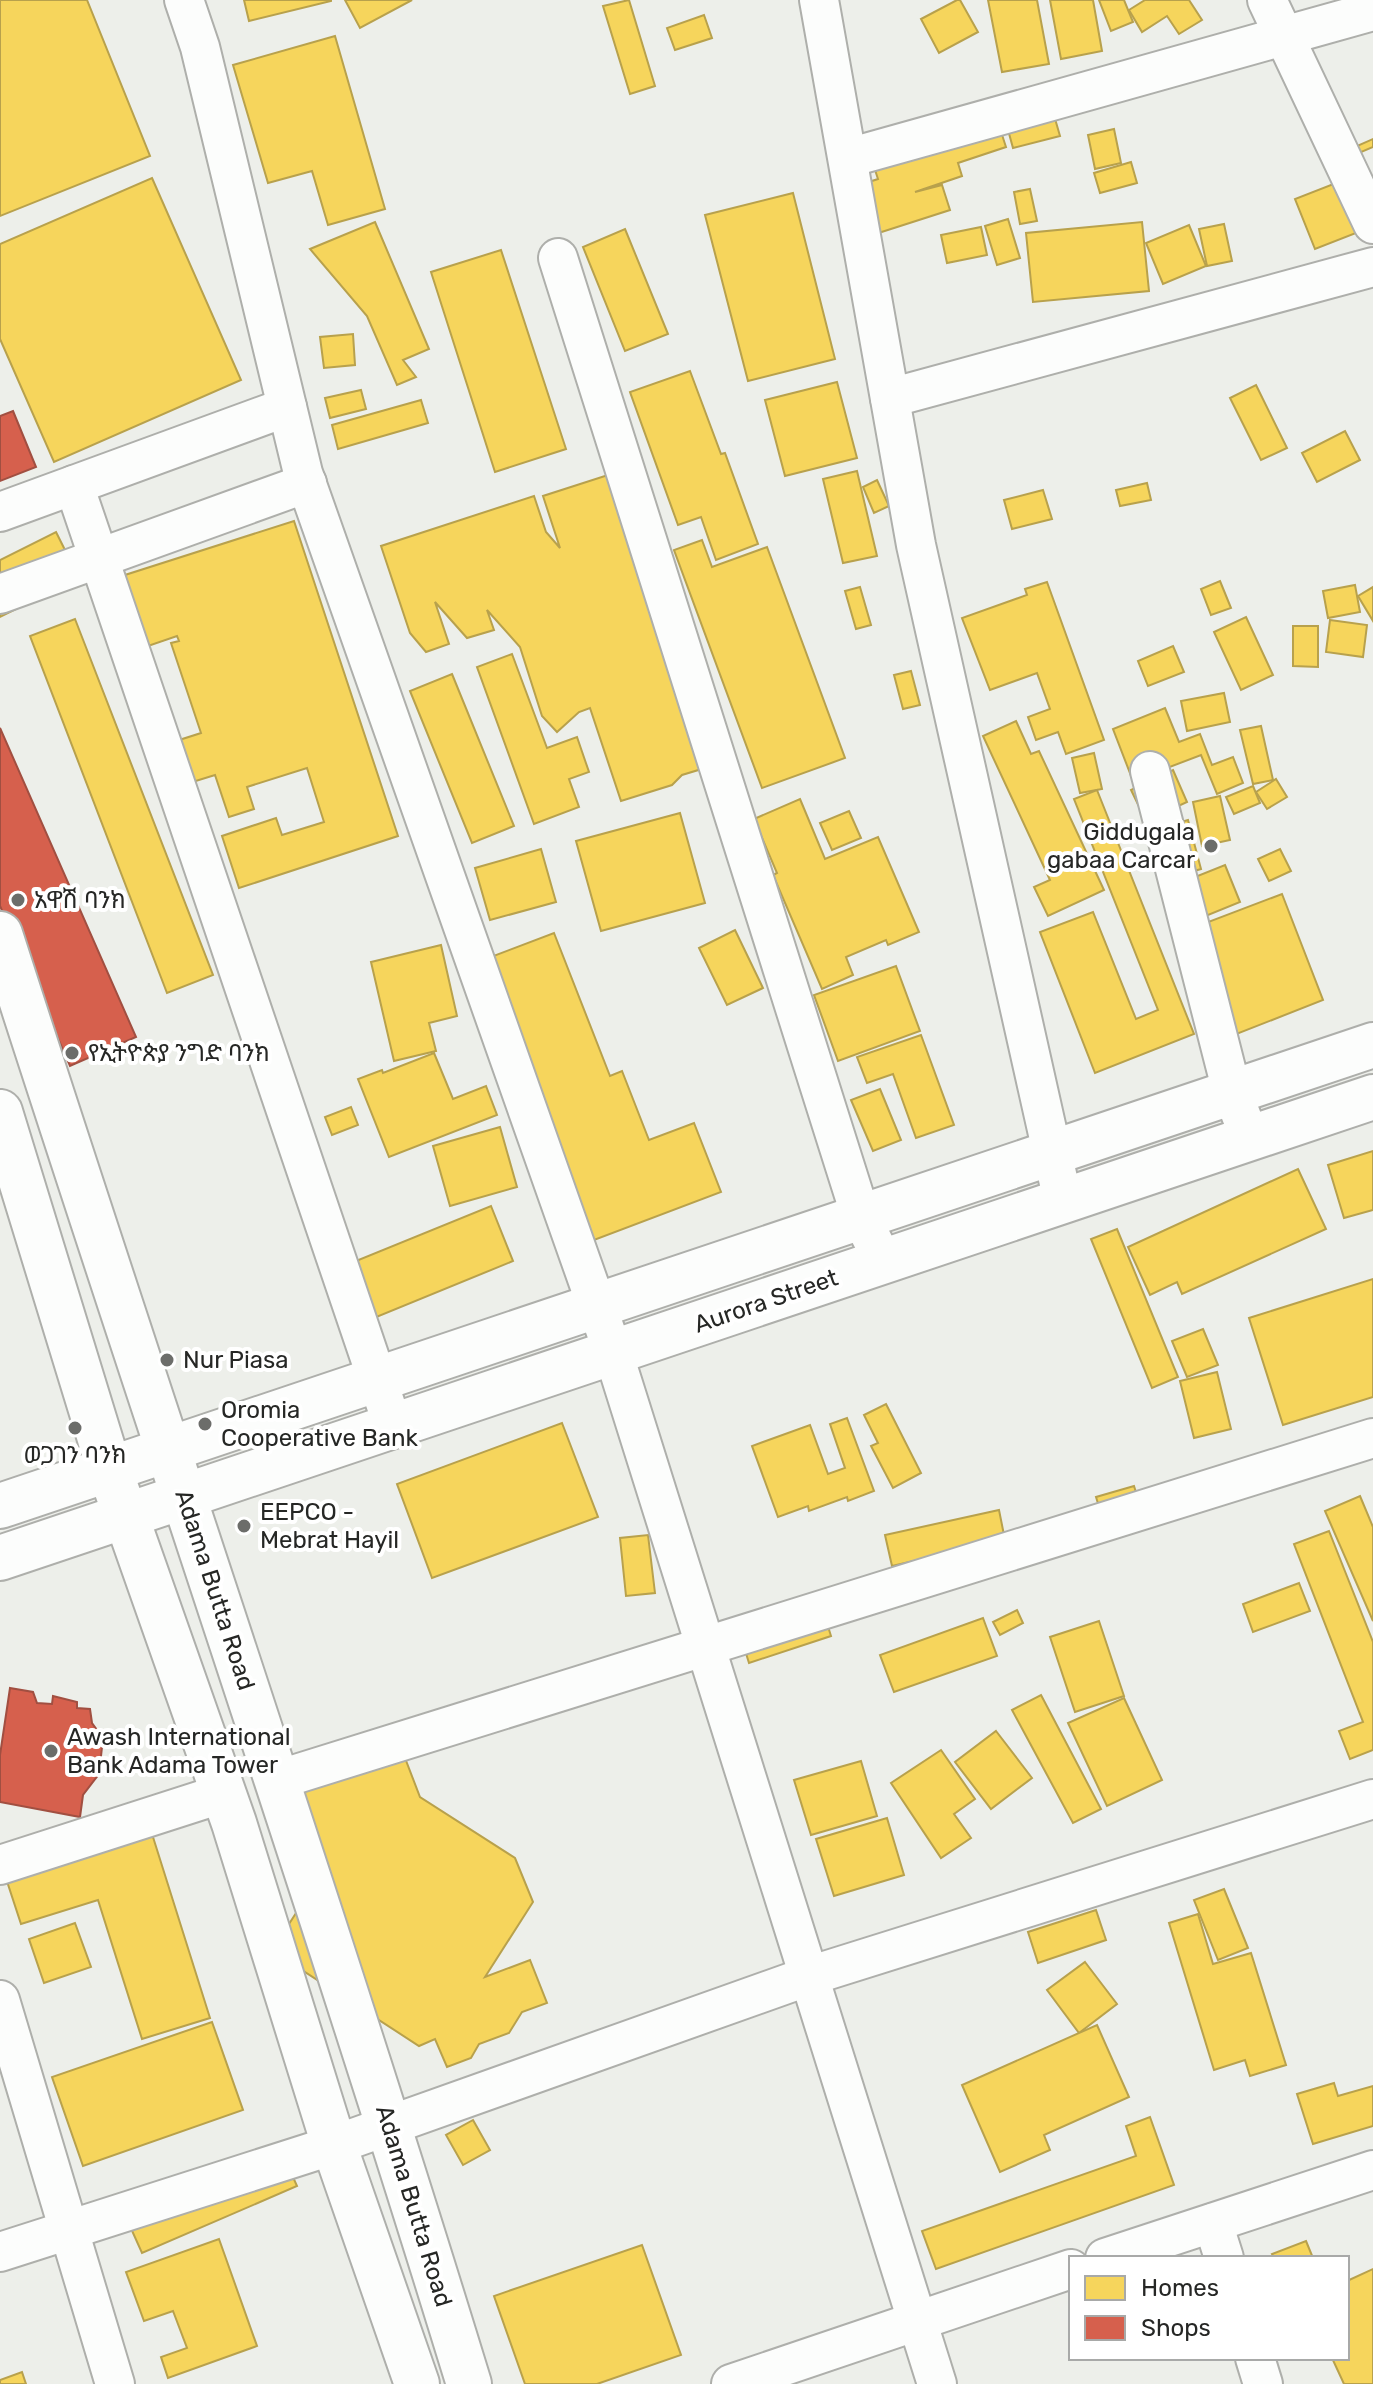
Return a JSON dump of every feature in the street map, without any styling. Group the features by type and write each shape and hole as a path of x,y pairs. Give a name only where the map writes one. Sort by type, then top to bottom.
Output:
{"street":[{"path":"184,0 200,47 307,483 613,1352 937,2384"},
{"path":"819,0 916,545 1063,1201"},
{"path":"1267,0 1373,224"},
{"path":"848,158 1373,11"},
{"path":"558,258 861,1217 883,1261"},
{"path":"890,398 1373,267"},
{"path":"0,512 287,407"},
{"path":"0,594 307,483"},
{"path":"74,485 393,1426"},
{"path":"1150,771 1232,1092 1250,1138"},
{"name":"Adama Butta Road","path":"0,934 115,1293 169,1448 157,1505 224,1793 334,2145 417,2384"},
{"name":"Aurora Street","path":"0,1506 1373,1045"},
{"name":"Aurora Street","path":"0,1558 1373,1097"},
{"name":"Adama Butta Road","path":"0,1112 109,1468 157,1505 277,1780 389,2124 469,2384"},
{"path":"277,1780 1373,1438"},
{"path":"0,1865 224,1793"},
{"path":"0,2252 334,2145 809,1976 1373,1799"},
{"path":"0,2000 115,2384"},
{"path":"1118,2256 1218,2240 1373,2170"},
{"path":"731,2384 1069,2270"},
{"path":"1256,2360 1263,2384"}],"building: Homes":[{"path":"0,0 87,0 150,156 0,216"},
{"path":"244,0 331,0 331,1 249,21"},
{"path":"345,0 412,0 360,28"},
{"path":"629,0 655,86 630,94 603,6"},
{"path":"960,0 978,32 939,53 921,19"},
{"path":"988,0 1037,0 1049,64 1002,72"},
{"path":"1050,0 1093,0 1102,51 1061,59"},
{"path":"1099,0 1124,0 1133,22 1111,31"},
{"path":"1145,0 1189,0 1202,20 1179,34 1167,16 1142,32 1129,10"},
{"path":"704,15 712,38 675,50 667,28"},
{"path":"335,36 385,209 328,225 312,171 268,183 233,65"},
{"path":"1045,84 1060,136 1013,148 999,97"},
{"path":"990,98 1006,147 958,163 962,176 915,192 942,185 950,210 863,238 847,189 878,179 865,139"},
{"path":"1114,129 1121,163 1095,169 1088,135"},
{"path":"1373,139 1373,147 1359,153 1357,146"},
{"path":"1131,162 1137,183 1100,193 1094,173"},
{"path":"152,178 241,380 54,462 0,339 0,244"},
{"path":"1336,183 1356,233 1315,249 1295,199"},
{"path":"1030,189 1037,221 1020,224 1014,192"},
{"path":"793,193 835,359 748,381 705,215"},
{"path":"1008,219 1020,258 997,265 985,226"},
{"path":"375,222 429,349 403,360 416,377 397,385 367,316 310,249"},
{"path":"1142,222 1149,291 1033,302 1026,233"},
{"path":"1224,224 1232,261 1207,266 1199,229"},
{"path":"1189,225 1206,266 1163,284 1146,243"},
{"path":"981,227 987,255 947,263 941,235"},
{"path":"625,229 668,334 625,351 583,247"},
{"path":"501,250 566,449 495,472 431,272"},
{"path":"353,334 355,365 324,368 320,337"},
{"path":"690,371 721,454 725,453 758,544 716,560 701,517 678,525 630,392"},
{"path":"837,382 857,458 785,476 765,400"},
{"path":"1256,385 1287,448 1261,460 1230,398"},
{"path":"361,390 366,409 330,418 325,398"},
{"path":"421,400 428,423 338,449 332,425"},
{"path":"1345,431 1360,460 1317,482 1302,453"},
{"path":"857,471 877,556 843,563 823,479"},
{"path":"608,475 705,768 682,775 672,785 621,801 590,708 579,712 557,732 542,716 520,647 487,610 494,630 467,638 435,602 449,644 426,652 410,633 381,546 534,496 546,532 560,548 543,496"},
{"path":"877,480 889,506 874,513 863,487"},
{"path":"1147,483 1151,500 1120,506 1116,490"},
{"path":"1043,490 1052,519 1012,529 1004,500"},
{"path":"294,521 398,836 239,888 222,836 276,818 282,835 324,822 307,768 247,787 254,809 229,817 215,775 186,784 173,742 201,733 171,643 179,641 177,636 148,646 125,575"},
{"path":"56,532 79,578 0,617 0,560"},
{"path":"702,540 712,567 767,547 845,758 762,788 674,550"},
{"path":"1220,581 1231,608 1211,615 1201,589"},
{"path":"1047,582 1104,740 1066,754 1058,732 1036,740 1028,717 1050,709 1037,673 990,690 962,618 1027,595 1025,589"},
{"path":"1355,585 1360,612 1328,618 1323,591"},
{"path":"860,587 871,625 856,629 845,591"},
{"path":"1373,587 1373,621 1358,596"},
{"path":"1246,617 1273,675 1241,690 1214,632"},
{"path":"75,619 213,975 167,993 30,636"},
{"path":"1330,620 1367,625 1363,657 1326,652"},
{"path":"1293,626 1318,626 1318,667 1293,666"},
{"path":"1173,646 1184,672 1148,686 1138,661"},
{"path":"512,654 547,748 577,737 589,772 569,779 579,807 534,824 477,667"},
{"path":"911,671 920,705 903,709 894,675"},
{"path":"452,674 514,826 472,843 410,691"},
{"path":"1224,693 1230,722 1187,731 1181,701"},
{"path":"1165,708 1179,742 1200,734 1212,765 1233,757 1243,783 1217,794 1201,755 1133,781 1113,729"},
{"path":"1016,721 1031,754 1039,751 1104,890 1048,916 1034,887 1050,880 983,736"},
{"path":"1261,726 1273,780 1253,784 1240,730"},
{"path":"1094,753 1102,789 1080,793 1072,758"},
{"path":"1173,770 1187,802 1146,821 1131,790"},
{"path":"1276,779 1287,797 1267,809 1256,792"},
{"path":"1253,786 1260,803 1234,814 1226,797"},
{"path":"1097,790 1194,1034 1095,1073 1040,932 1093,912 1136,1019 1158,1010 1074,799"},
{"path":"1220,796 1230,840 1202,846 1193,802"},
{"path":"800,799 825,859 878,837 919,932 888,945 886,940 846,957 853,975 822,989 773,875 777,873 754,819"},
{"path":"849,811 861,838 832,850 820,823"},
{"path":"680,813 705,903 601,931 576,841"},
{"path":"1188,820 1201,869 1167,879 1153,830"},
{"path":"541,849 556,902 490,920 475,868"},
{"path":"1280,849 1291,871 1269,881 1258,859"},
{"path":"1225,865 1240,902 1186,924 1170,887"},
{"path":"1282,894 1323,1000 1211,1044 1174,935"},
{"path":"735,930 763,988 727,1005 699,948"},
{"path":"554,933 610,1076 622,1071 649,1140 694,1123 721,1192 594,1240 540,1100 475,963"},
{"path":"441,945 457,1016 429,1023 436,1051 394,1061 371,962"},
{"path":"896,966 920,1031 838,1061 814,995"},
{"path":"921,1035 954,1125 916,1138 893,1074 867,1083 857,1057"},
{"path":"434,1053 453,1099 486,1086 497,1115 389,1157 358,1079 382,1070 383,1073"},
{"path":"880,1089 901,1140 873,1151 851,1100"},
{"path":"351,1107 358,1125 332,1135 325,1117"},
{"path":"500,1127 517,1187 450,1206 433,1146"},
{"path":"1373,1151 1373,1210 1344,1218 1328,1165"},
{"path":"1298,1169 1326,1229 1182,1294 1177,1282 1150,1295 1128,1247"},
{"path":"491,1206 513,1261 374,1318 351,1263"},
{"path":"1117,1229 1178,1377 1152,1388 1091,1239"},
{"path":"1373,1279 1373,1397 1283,1425 1249,1318"},
{"path":"1203,1329 1218,1365 1187,1377 1172,1341"},
{"path":"1217,1372 1231,1429 1194,1438 1180,1381"},
{"path":"886,1404 921,1473 893,1488 871,1446 878,1443 864,1415"},
{"path":"847,1418 874,1491 848,1501 847,1497 809,1511 808,1506 778,1517 752,1446 810,1425 828,1474 845,1468 830,1424"},
{"path":"562,1423 598,1517 432,1578 397,1484"},
{"path":"1134,1486 1143,1514 1105,1526 1096,1497"},
{"path":"1360,1496 1373,1527 1373,1621 1325,1511"},
{"path":"999,1510 1005,1540 892,1566 885,1535"},
{"path":"1329,1531 1373,1642 1373,1750 1350,1759 1339,1731 1363,1722 1294,1544"},
{"path":"648,1535 655,1593 626,1596 620,1538"},
{"path":"1299,1583 1310,1611 1253,1632 1243,1604"},
{"path":"821,1604 831,1636 749,1663 739,1631"},
{"path":"1017,1610 1023,1623 1000,1635 993,1622"},
{"path":"983,1618 997,1656 894,1692 880,1655"},
{"path":"1099,1621 1124,1696 1075,1712 1050,1637"},
{"path":"1041,1695 1101,1809 1073,1823 1012,1710"},
{"path":"1124,1698 1162,1780 1107,1806 1068,1723"},
{"path":"996,1731 1032,1778 991,1809 955,1762"},
{"path":"400,1745 420,1797 515,1858 533,1902 485,1977 530,1960 547,2003 522,2012 509,2033 479,2044 471,2058 447,2067 435,2039 419,2046 294,1965 269,1955 307,1896 295,1803 309,1780"},
{"path":"941,1750 975,1799 954,1814 971,1838 941,1858 891,1783"},
{"path":"861,1761 877,1816 811,1835 794,1780"},
{"path":"147,1818 210,2018 142,2039 98,1900 21,1924 1,1863"},
{"path":"887,1818 904,1875 834,1896 816,1839"},
{"path":"1224,1889 1248,1948 1218,1960 1194,1900"},
{"path":"1096,1910 1106,1940 1038,1963 1028,1932"},
{"path":"1198,1914 1213,1964 1251,1953 1286,2065 1250,2076 1245,2060 1214,2070 1169,1923"},
{"path":"75,1923 91,1967 44,1983 29,1939"},
{"path":"1085,1962 1117,2004 1079,2033 1047,1990"},
{"path":"212,2022 243,2110 83,2166 52,2077"},
{"path":"1097,2025 1129,2097 1044,2135 1050,2150 1000,2172 962,2085"},
{"path":"1334,2083 1338,2096 1373,2086 1373,2126 1313,2144 1297,2094"},
{"path":"1150,2117 1174,2185 936,2269 922,2231 1136,2156 1126,2126"},
{"path":"473,2120 490,2150 463,2165 446,2135"},
{"path":"284,2157 297,2186 142,2253 129,2224"},
{"path":"219,2239 257,2346 168,2378 161,2357 187,2348 173,2311 144,2321 126,2272"},
{"path":"1306,2241 1312,2256 1273,2256"},
{"path":"642,2245 681,2355 597,2384 525,2384 494,2296"},
{"path":"1373,2269 1373,2384 1344,2384 1333,2360 1349,2360 1349,2280"},
{"path":"22,2372 26,2384 0,2384 0,2380"}],"building: Shops":[{"path":"13,411 36,467 0,481 0,416"},
{"path":"0,728 136,1037 70,1066 0,906"},
{"name":"Awash International Bank Adama Tower","path":"10,1688 33,1692 37,1703 52,1704 53,1696 77,1702 77,1708 90,1709 102,1747 99,1774 83,1795 80,1817 0,1802 0,1755"}],"place":[{"name":"Giddugala gabaa Carcar","path":"1211,846"},
{"name":"አዋሽ ባንክ","path":"18,900"},
{"name":"የኢትዮጵያ ንግድ ባንክ","path":"72,1053"},
{"name":"Nur Piasa","path":"167,1360"},
{"name":"Oromia Cooperative Bank","path":"205,1424"},
{"name":"ወጋገን ባንክ","path":"75,1428"},
{"name":"EEPCO - Mebrat Hayil","path":"244,1526"},
{"name":"Awash International Bank Adama Tower","path":"51,1751"}]}
